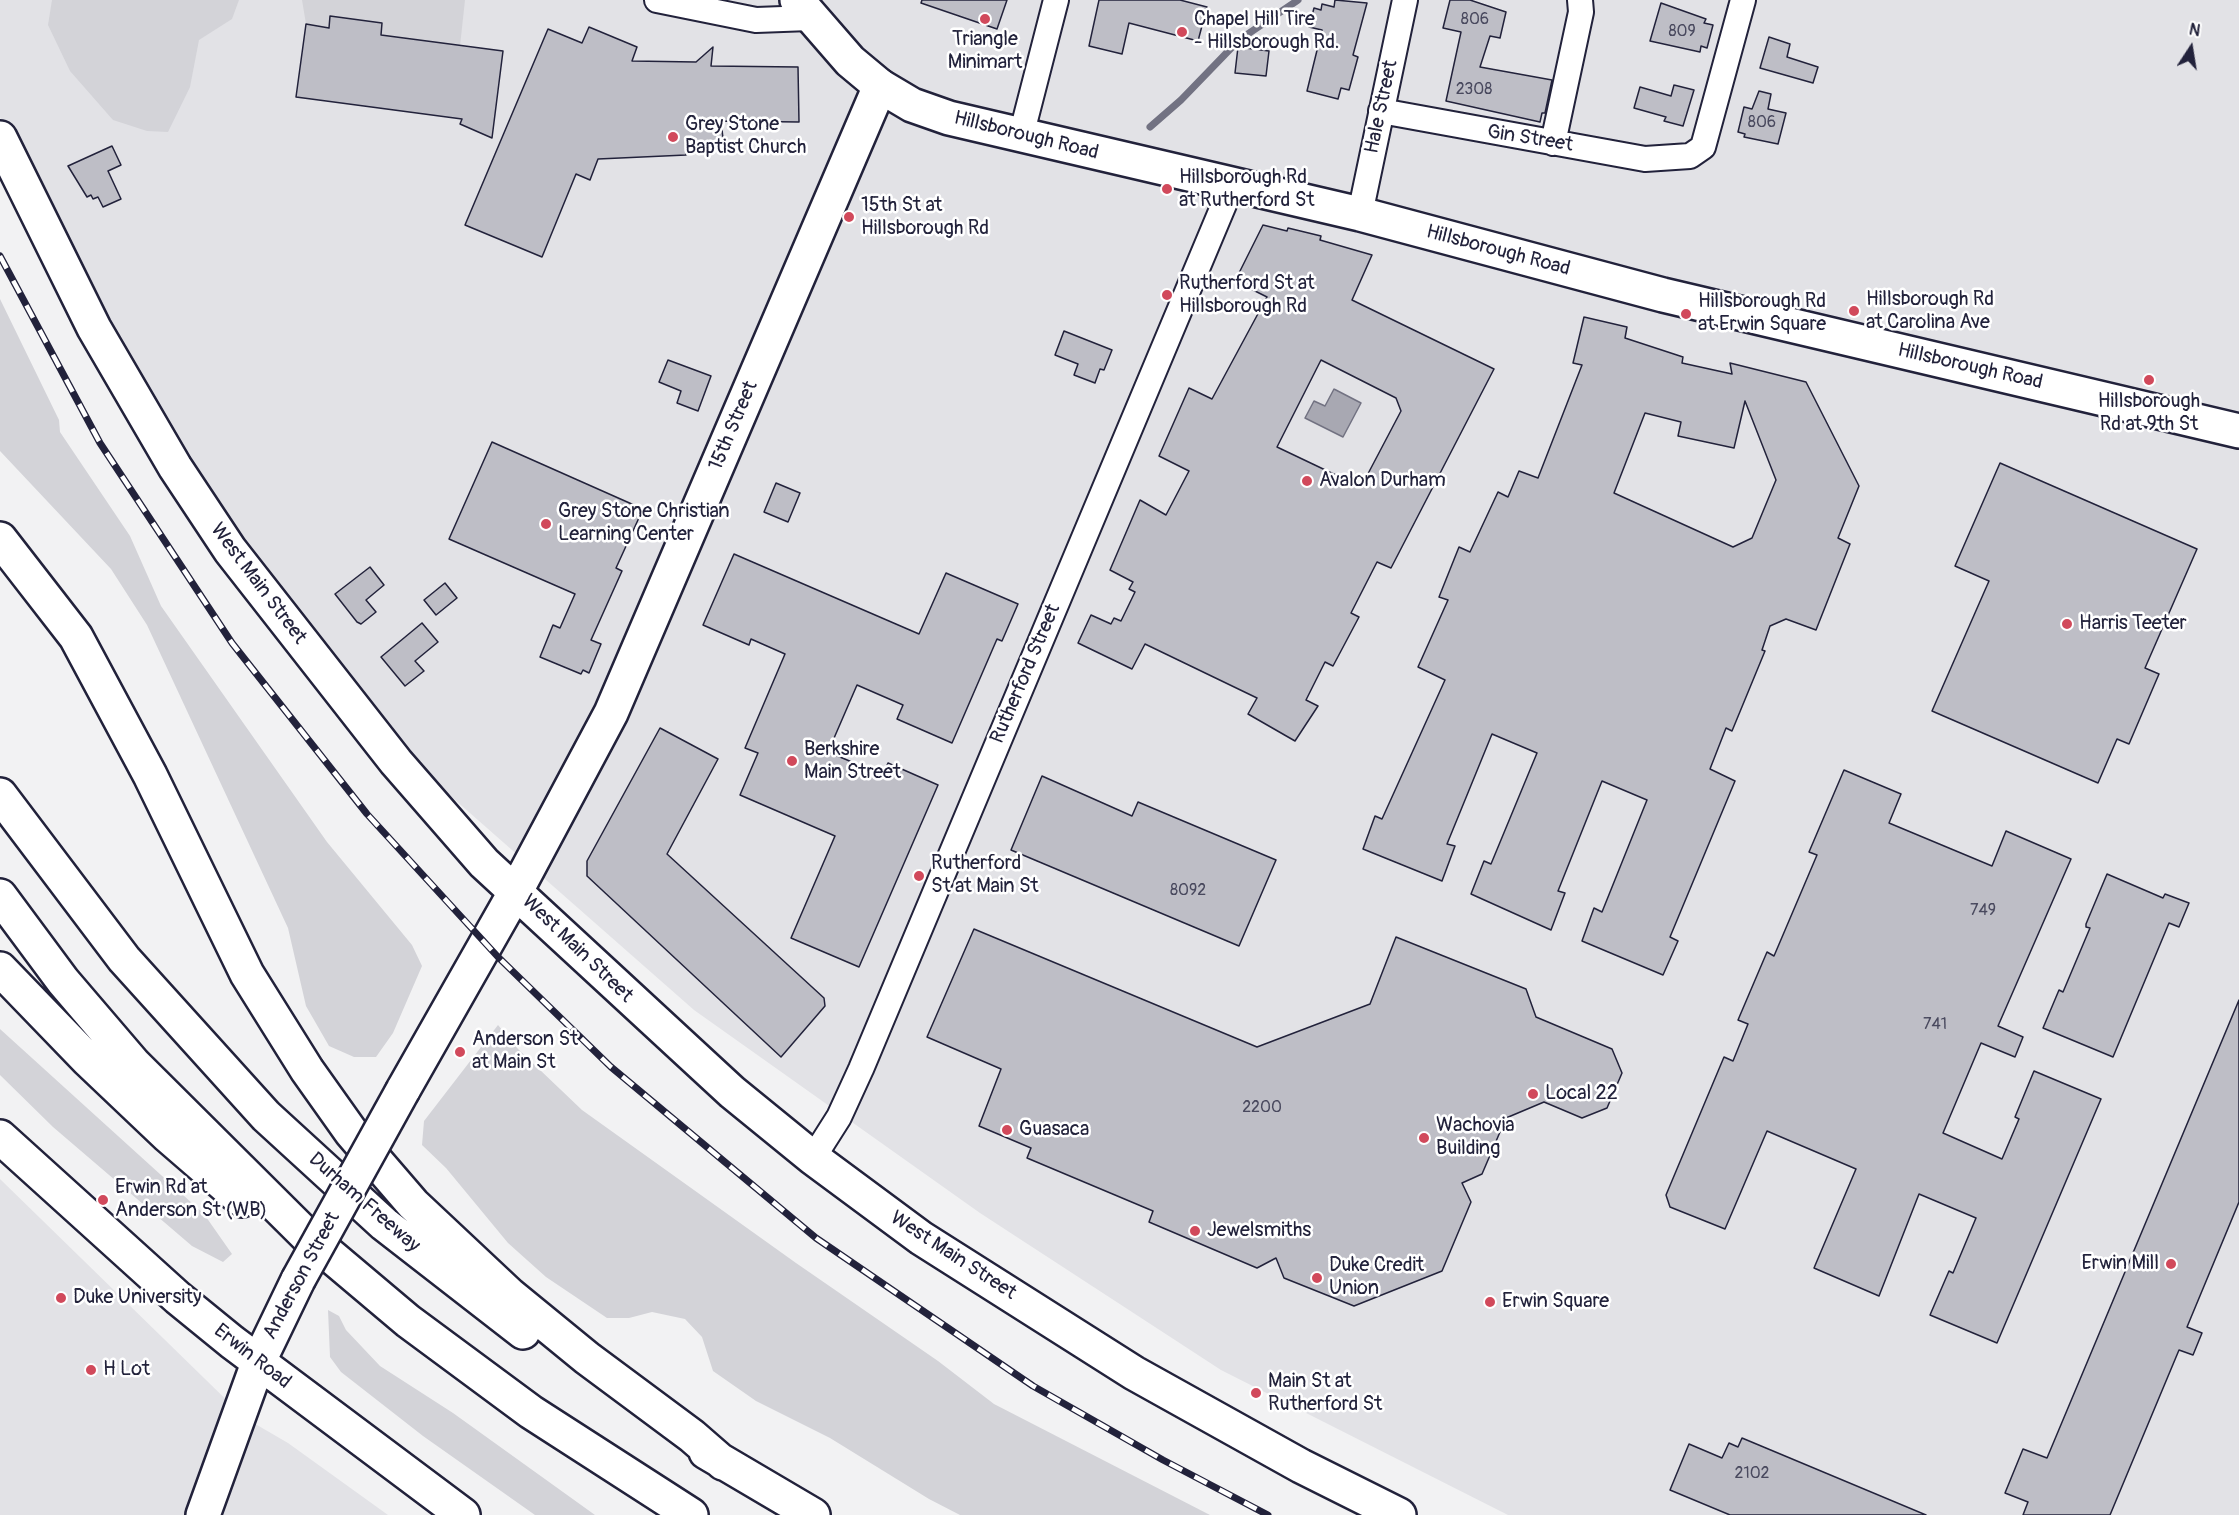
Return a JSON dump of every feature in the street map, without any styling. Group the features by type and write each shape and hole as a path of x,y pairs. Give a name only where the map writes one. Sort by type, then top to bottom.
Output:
{"main road":[{"name":"Hillsborough Road","path":"803,9 850,61 879,86 912,105 948,118 1230,186 1360,214 1664,295 2239,431"},
{"name":"15th Street","path":"516,891 611,713 639,654 879,86"},
{"name":"West Main Street","path":"0,138 94,328 175,467 230,550 396,762 484,863 732,1092 813,1158 921,1238 1134,1373 1301,1466 1399,1515"},
{"path":"0,539 76,637 150,775 216,916 247,974 307,1070 351,1132 413,1204 510,1295 587,1358 692,1436 723,1463"},
{"name":"Durham Freeway","path":"0,795 124,959 266,1116 384,1224 473,1295 570,1366 723,1463 813,1515"},
{"name":"Anderson Street","path":"202,1515 258,1363 298,1280 516,891"},
{"path":"0,896 63,981 134,1064 306,1234 408,1321"},
{"path":"0,969 88,1060 168,1136 296,1248 408,1321 531,1412 691,1515"},
{"name":"Erwin Road","path":"0,1137 178,1298 258,1363 463,1515"}],"street":[{"path":"657,0 756,20 803,9"},
{"path":"1021,136 1056,0"},
{"name":"Hale Street","path":"1360,214 1405,0"},
{"path":"1553,143 1581,12 1580,0"},
{"name":"Gin Street","path":"1381,111 1645,159 1681,158 1697,153 1703,147 1743,0"},
{"name":"Rutherford Street","path":"813,1158 839,1117 861,1069 1226,202 1230,186"}],"shaded area":[{"path":"0,0 2239,0 2239,1515 1508,1515 1221,1370 980,1213 694,1010 363,719 138,399 16,158 0,117"},
{"path":"52,0 239,0 232,19 199,40 190,87 168,132 147,131 113,120 70,71 48,25"},
{"path":"302,0 465,0 460,46 381,35 382,23 330,17 329,28 306,24"},
{"path":"0,299 59,420 60,432 130,536 161,606 327,842 412,945 422,966 393,1033 376,1057 354,1057 329,1046 306,1006 288,928 147,625 111,569 0,451"},
{"path":"1334,389 1361,403 1343,437 1305,418 1314,401 1325,406"},
{"path":"498,1025 518,1049 582,1110 938,1361 994,1404 1210,1515 960,1515 929,1499 830,1438 756,1401 713,1371 702,1337 685,1319 652,1312 629,1318 607,1318 546,1277 508,1243 446,1168 422,1145 424,1121"},
{"path":"0,1029 204,1214 232,1254 223,1262 192,1246 53,1127 0,1075"},
{"name":"Duke University","path":"0,1179 245,1418 288,1443 388,1515 0,1515"},
{"path":"328,1310 339,1316 346,1330 380,1366 453,1413 595,1515 535,1515 423,1436 341,1372 330,1357"}],"building":[{"name":"Triangle Minimart","path":"922,0 1007,0 997,29 921,3"},
{"name":"Chapel Hill Tire - Hillsborough Rd.","path":"1099,0 1180,0 1207,7 1198,41 1129,23 1122,54 1089,46"},
{"path":"1335,0 1367,3 1353,55 1358,57 1349,90 1341,88 1338,99 1307,91 1322,30 1309,27 1314,8 1321,10 1322,4 1334,7"},
{"path":"1450,0 1470,0 1506,12 1500,38 1490,36 1480,67 1552,80 1545,113 1542,113 1540,122 1446,101 1461,32 1443,28"},
{"path":"1661,3 1706,19 1704,23 1713,25 1707,48 1701,46 1700,52 1650,41"},
{"path":"330,16 382,23 381,35 503,51 492,138 460,124 462,119 296,97 306,24 329,28"},
{"name":"Grey Stone Baptist Church","path":"589,27 637,47 632,61 696,62 713,47 711,66 798,67 799,122 721,121 724,147 686,147 686,155 598,159 590,180 576,174 542,257 465,225 548,29 582,43"},
{"path":"1769,37 1790,44 1787,57 1818,67 1813,83 1760,68"},
{"path":"1238,47 1269,51 1266,76 1235,73"},
{"path":"1674,85 1694,90 1683,126 1664,121 1666,117 1634,108 1640,87 1671,96"},
{"path":"1759,91 1771,94 1768,109 1786,113 1778,144 1744,137 1745,134 1738,132 1744,107 1752,109"},
{"path":"112,146 121,165 108,171 121,199 103,207 98,197 93,199 91,195 87,197 68,166"},
{"name":"Avalon Durham","path":"1263,225 1321,236 1320,240 1372,255 1352,300 1494,369 1391,568 1377,562 1351,613 1359,617 1333,666 1325,662 1306,700 1318,706 1295,741 1248,714 1257,698 1145,644 1132,669 1078,643 1091,615 1111,624 1114,618 1121,621 1135,592 1129,589 1133,582 1110,570 1140,500 1166,515 1189,471 1159,456 1189,388 1212,399 1267,297 1235,281","holes":["1321,360 1396,398 1401,411 1361,487 1277,447"]},
{"path":"1584,317 1627,327 1625,338 1683,357 1682,363 1732,374 1730,363 1806,382 1859,486 1838,538 1850,544 1816,630 1786,619 1770,626 1762,650 1765,651 1732,731 1726,728 1710,769 1735,781 1670,937 1678,941 1663,975 1582,941 1594,908 1602,912 1647,800 1602,781 1558,891 1565,893 1551,930 1471,894 1484,861 1491,864 1537,753 1492,734 1447,844 1455,846 1442,881 1363,849 1375,816 1382,819 1445,680 1418,667 1448,600 1439,597 1459,547 1470,552 1498,492 1508,497 1519,471 1538,478 1582,365 1573,363","holes":["1745,401 1776,480 1752,538 1733,547 1614,493 1645,413 1681,422 1678,436 1734,448"]},
{"path":"1064,331 1112,350 1104,370 1100,369 1095,383 1074,375 1078,364 1055,355"},
{"path":"668,360 711,376 698,411 677,403 681,391 659,382"},
{"name":"Grey Stone Christian Learning Center","path":"492,442 643,509 616,568 622,571 591,640 601,644 589,673 583,670 581,674 540,657 553,625 560,628 575,594 449,539"},
{"name":"Harris Teeter","path":"2000,463 2197,549 2145,668 2159,674 2129,744 2117,739 2098,783 1932,711 1989,581 1955,566"},
{"path":"776,483 800,493 788,522 764,512"},
{"name":"Berkshire Main Street","path":"734,554 919,634 946,573 1018,604 1002,641 997,639 952,743 897,719 903,705 857,685 828,752 883,775 888,763 938,785 859,967 791,938 835,836 740,795 758,753 745,748 785,654 751,639 749,645 703,625"},
{"path":"370,567 384,585 366,600 376,612 361,624 335,594"},
{"path":"445,583 457,598 436,615 424,600"},
{"path":"422,623 438,642 415,661 424,671 405,686 381,657"},
{"path":"660,728 718,759 667,854 824,998 825,1006 781,1057 587,876 587,861"},
{"path":"1844,770 1901,794 1889,823 1992,866 2006,831 2071,859 1998,1026 2023,1037 2015,1057 1981,1043 1943,1133 2002,1159 2019,1119 2015,1117 2034,1071 2101,1099 1997,1343 1930,1315 1949,1271 1953,1273 1976,1218 1919,1194 1879,1296 1814,1268 1856,1169 1767,1131 1725,1229 1670,1207 1666,1195 1724,1057 1733,1061 1748,1024 1738,1020 1767,952 1774,956 1817,855 1809,852"},
{"path":"1042,776 1132,816 1138,802 1276,860 1239,946 1011,850"},
{"path":"2107,874 2163,898 2165,894 2189,903 2179,927 2169,923 2113,1057 2043,1028 2059,990 2063,992 2090,928 2086,927 2086,924"},
{"path":"974,929 1257,1047 1370,1004 1396,937 1526,989 1536,1017 1612,1049 1622,1073 1607,1108 1582,1118 1544,1102 1506,1118 1482,1174 1462,1183 1471,1202 1442,1271 1354,1306 1284,1278 1276,1258 1257,1268 1149,1222 1153,1211 1027,1158 1031,1148 979,1126 1001,1069 927,1037"},
{"name":"Erwin Mill","path":"2239,1000 2239,1202 2187,1327 2202,1333 2193,1355 2179,1350 2110,1515 2023,1515 2028,1502 2005,1493 2023,1449 2047,1458"},
{"path":"1742,1438 1926,1515 1730,1515 1670,1490 1689,1444 1722,1458 1729,1443 1738,1447"}],"waterway":[{"path":"1150,127 1181,100 1239,40 1298,0"}],"railway":[{"path":"0,256 100,443 232,643 367,814 498,957 611,1067 816,1238 1033,1386 1163,1460 1268,1515"}],"place":[{"name":"Triangle Minimart","path":"985,19"},
{"name":"Chapel Hill Tire - Hillsborough Rd.","path":"1182,32"},
{"name":"Grey Stone Baptist Church","path":"673,137"},
{"name":"Hillsborough Rd at Rutherford St","path":"1167,189"},
{"name":"15th St at Hillsborough Rd","path":"849,217"},
{"name":"Rutherford St at Hillsborough Rd","path":"1167,295"},
{"name":"Hillsborough Rd at Carolina Ave","path":"1854,311"},
{"name":"Hillsborough Rd at Erwin Square","path":"1686,314"},
{"name":"Hillsborough Rd at 9th St","path":"2149,380"},
{"name":"Avalon Durham","path":"1307,481"},
{"name":"Grey Stone Christian Learning Center","path":"546,524"},
{"name":"Harris Teeter","path":"2067,624"},
{"name":"Berkshire Main Street","path":"792,761"},
{"name":"Rutherford St at Main St","path":"919,876"},
{"name":"Anderson St at Main St","path":"460,1052"},
{"name":"Local 22","path":"1533,1094"},
{"name":"Guasaca","path":"1007,1130"},
{"name":"Wachovia Building","path":"1424,1138"},
{"name":"Erwin Rd at Anderson St (WB)","path":"103,1200"},
{"name":"Jewelsmiths","path":"1195,1231"},
{"name":"Erwin Mill","path":"2171,1264"},
{"name":"Duke Credit Union","path":"1317,1278"},
{"name":"Duke University","path":"61,1298"},
{"name":"Erwin Square","path":"1490,1302"},
{"name":"H Lot","path":"91,1370"},
{"name":"Main St at Rutherford St","path":"1256,1393"}]}
